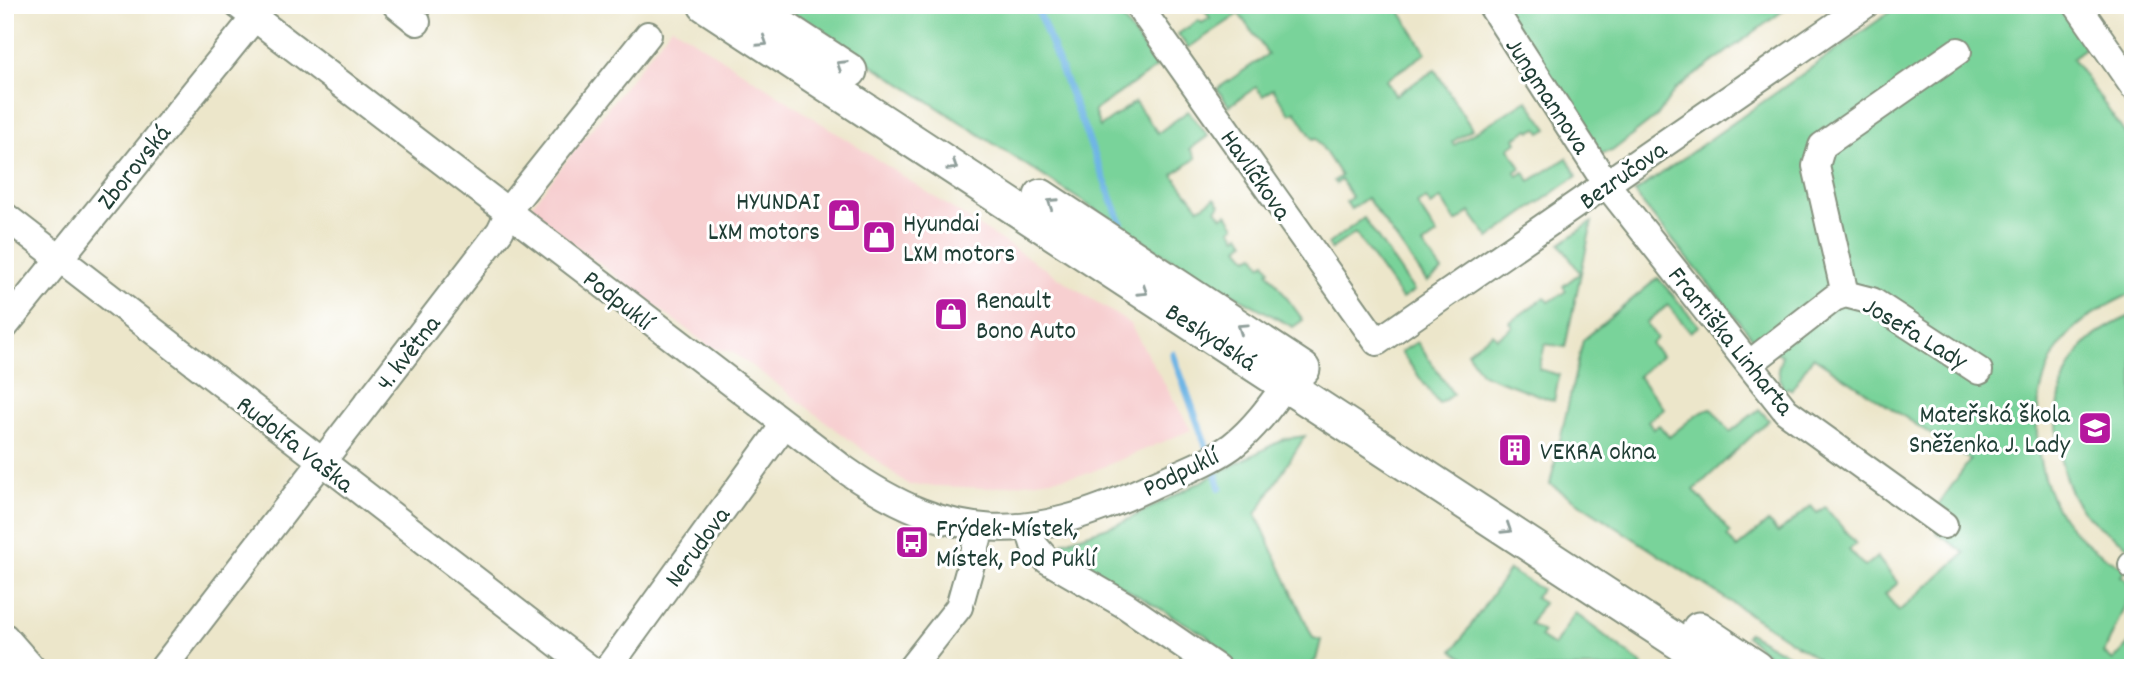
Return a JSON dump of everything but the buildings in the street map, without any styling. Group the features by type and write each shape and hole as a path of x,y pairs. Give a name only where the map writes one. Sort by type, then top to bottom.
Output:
{"main road":[{"name":"Beskydská","path":"705,5 1756,668"},
{"name":"Beskydská","path":"749,5 1718,668"}],"street":[{"path":"396,5 417,22"},
{"name":"Havlíčkova","path":"1138,5 1377,342"},
{"name":"Jungmannova","path":"1491,5 1607,185"},
{"name":"Bezručova","path":"1377,342 1865,5"},
{"path":"2077,5 2133,86"},
{"name":"Podpuklí","path":"251,9 508,214 784,425 853,476 891,499 926,515 981,527 1029,528 1115,503 1232,446 1261,416 1292,375"},
{"name":"Zborovská","path":"5,326 251,9"},
{"name":"4. května","path":"163,668 500,231 513,204 648,35"},
{"path":"1845,294 1816,166 1822,146 1958,51"},
{"name":"Františka Linharta","path":"1607,185 1786,411 1944,525"},
{"name":"Rudolfa Vaška","path":"5,216 589,668"},
{"name":"Josefa Lady","path":"1749,364 1834,298 1845,294 1872,301 1979,371"},
{"name":"Nerudova","path":"608,668 784,425"},
{"path":"911,668 959,607 981,527"},
{"path":"1029,528 1034,545 1047,560 1125,605 1217,668"},
{"path":"5,637 32,668"}],"shaded area":[{"path":"672,26 1130,324 1191,430 1086,474 988,488 909,485 732,352 710,347 528,210"}],"green space":[{"path":"780,5 1113,5 1157,67 1094,111 1100,127 1135,102 1158,133 1188,111 1208,136 1190,149 1196,158 1173,175 1199,208 1215,198 1220,205 1216,209 1222,217 1227,214 1235,226 1231,229 1237,237 1240,234 1245,242 1239,247 1248,258 1255,255 1261,265 1265,262 1270,269 1268,272 1303,320 1293,327 1188,270"},
{"path":"1196,5 1396,5 1426,53 1386,80 1395,95 1435,70 1472,129 1452,142 1454,145 1527,100 1548,129 1541,133 1537,128 1531,131 1529,129 1515,138 1517,142 1509,148 1521,168 1515,172 1518,176 1524,172 1530,181 1567,158 1577,176 1489,238 1470,212 1456,222 1441,199 1431,206 1426,199 1417,204 1437,235 1423,245 1442,271 1427,282 1367,198 1351,209 1346,202 1352,197 1341,180 1336,184 1334,181 1341,176 1295,111 1290,114 1273,89 1263,96 1256,87 1229,106 1217,89 1268,54 1239,14 1188,48 1178,34 1199,20 1202,23 1210,18 1202,7 1199,9"},
{"path":"1502,5 1791,5 1676,89 1657,116 1612,151 1598,154"},
{"path":"1900,5 2057,5 2087,47 2072,58 2133,145 2133,293 2095,313 2063,341 2051,360 2043,382 2038,405 2037,430 2044,478 2064,519 2092,547 2126,569 2121,576 2126,579 2131,592 2104,653 2113,661 2133,639 2133,668 1832,668 1550,484 1583,340 1658,278 1699,326 1690,332 1668,305 1646,323 1657,338 1651,344 1661,356 1638,376 1664,408 1648,421 1653,429 1659,425 1669,437 1696,415 1711,408 1730,432 1759,409 1769,420 1694,490 1731,533 1727,536 1737,548 1768,522 1778,533 1811,506 1817,513 1825,507 1856,544 1849,550 1865,567 1877,557 1898,583 1885,594 1899,611 1965,553 1938,534 1933,512 1970,460 1813,357 1791,390 1788,387 1783,391 1778,369 1782,355 1756,342 1634,193"},
{"path":"1364,218 1414,291 1402,299 1355,233 1331,249 1328,244"},
{"path":"1592,222 1565,347 1545,344 1539,369 1559,375 1554,401 1482,374 1467,352 1493,333 1497,338 1513,327 1510,322 1545,297 1549,302 1566,291 1563,286 1580,273 1560,244"},
{"name":"Mateřská škola Sněženka J. Lady","path":"2133,315 2133,549 2094,521 2075,500 2061,462 2057,419 2065,377 2074,359 2097,334"},
{"path":"1417,342 1453,394 1439,404 1401,352"},
{"path":"1305,436 1256,514 1313,638 1321,640 1316,660 1307,668 1239,668 1207,636 1066,554 1063,542 1123,522 1284,439"},
{"path":"1509,570 1541,589 1535,598 1543,603 1530,624 1543,632 1540,637 1554,646 1575,613 1643,665 1641,668 1479,668 1453,651"},
{"path":"1748,633 1812,668 1783,668 1746,636"}],"waterway":[{"path":"1036,5 1121,223"},
{"path":"1173,354 1209,454"},
{"path":"1213,465 1220,488"}],"place":[{"name":"HYUNDAI LXM motors","path":"844,215"},
{"name":"Hyundai LXM motors","path":"879,237"},
{"name":"Renault Bono Auto","path":"951,314"},
{"name":"Mateřská škola Sněženka J. Lady","path":"2095,428"},
{"name":"VEKRA okna","path":"1515,450"},
{"name":"Frýdek-Místek, Místek, Pod Puklí","path":"912,542"}]}
